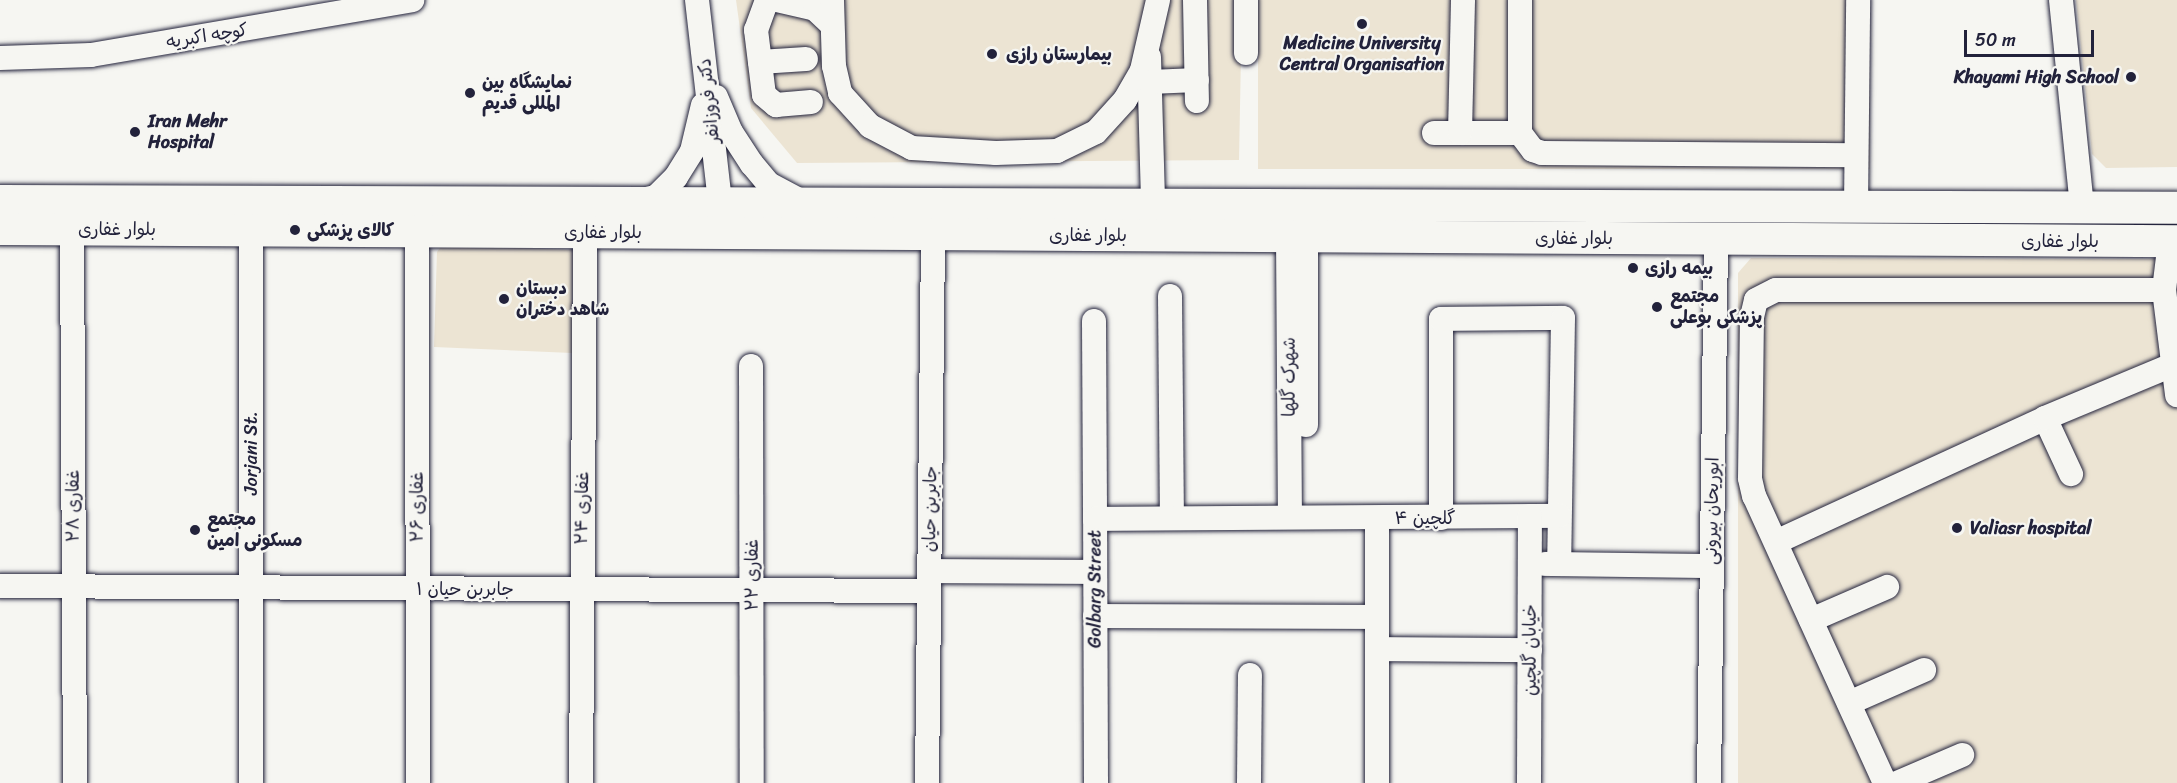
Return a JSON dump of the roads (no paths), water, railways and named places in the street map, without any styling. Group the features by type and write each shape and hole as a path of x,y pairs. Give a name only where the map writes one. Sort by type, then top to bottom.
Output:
{"main road":[{"name":"بلوار غفاری","path":"0,201 2177,208"},
{"name":"بلوار غفاری","path":"0,229 2174,242"}],"street":[{"name":"کوچه اکبریه","path":"0,58 91,55 412,0"},
{"name":"دکتر فروزانفر","path":"697,0 720,203"},
{"path":"767,0 756,30 764,95 768,102 811,102"},
{"path":"832,0 832,25 840,93 851,108 886,137 912,148 940,151 1057,151 1080,143 1096,132 1125,100 1149,51"},
{"path":"1153,204 1149,51 1158,0"},
{"path":"1150,82 1197,90 1195,0"},
{"path":"1246,0 1246,53"},
{"path":"1461,133 1463,0"},
{"path":"1520,0 1520,133 1526,144 1542,153 1856,155"},
{"path":"1856,207 1858,0"},
{"path":"2061,0 2082,208"},
{"path":"797,2 821,12 832,25"},
{"path":"760,62 806,59"},
{"path":"629,203 656,197 681,168 692,151 700,121 707,76"},
{"path":"707,76 731,132 752,164 769,184 806,203"},
{"path":"1434,134 1520,133"},
{"name":"غفاری ۲۸","path":"72,229 75,783"},
{"name":"Jorjani St.","path":"251,230 251,783"},
{"name":"غفاری ۲۶","path":"417,231 418,783"},
{"name":"غفاری ۲۴","path":"581,783 585,232"},
{"name":"جابربن حیان","path":"927,783 933,234"},
{"name":"شهرک گلها","path":"1297,236 1298,517"},
{"name":"ابوریحان بیرونی","path":"1709,783 1716,239"},
{"path":"2174,242 2164,290 2177,395"},
{"path":"1885,783 1754,496 1750,478 1752,317 1761,296 1776,290 2164,290"},
{"path":"1170,296 1172,519"},
{"path":"1441,518 1441,319 1563,318 1559,564"},
{"path":"1094,321 1095,519"},
{"path":"1776,542 2045,418 2174,363"},
{"name":"غفاری ۲۲","path":"751,366 752,783"},
{"path":"2045,418 2071,474"},
{"name":"خیابان گلچین","path":"1529,783 1530,516"},
{"name":"گلچین ۴","path":"1298,517 1559,516"},
{"name":"Golbarg Street","path":"1096,783 1095,519 1298,517"},
{"path":"1377,518 1377,783"},
{"path":"1530,564 1712,566"},
{"name":"جابربن حیان ۱","path":"0,586 752,590 929,581 1010,572 1095,572"},
{"path":"1811,620 1887,587"},
{"path":"1095,616 1377,617"},
{"path":"1377,650 1530,650"},
{"path":"1849,703 1924,670"},
{"path":"1250,675 1250,783"},
{"path":"1897,783 1962,755"}],"place":[{"name":"Medicine University Central Organisation","path":"1362,24"},
{"name":"بیمارستان رازی","path":"992,54"},
{"name":"Khayami High School","path":"2131,77"},
{"name":"نمایشگاه بین المللی قدیم","path":"470,93"},
{"name":"Iran Mehr Hospital","path":"135,132"},
{"name":"کالای پزشکی","path":"295,230"},
{"name":"بیمه رازی","path":"1633,268"},
{"name":"دبستان شاهد دختران","path":"504,299"},
{"name":"مجتمع پزشکی بوعلی","path":"1657,307"},
{"name":"Valiasr hospital","path":"1957,528"},
{"name":"مجتمع مسکونی امین","path":"195,530"}]}
